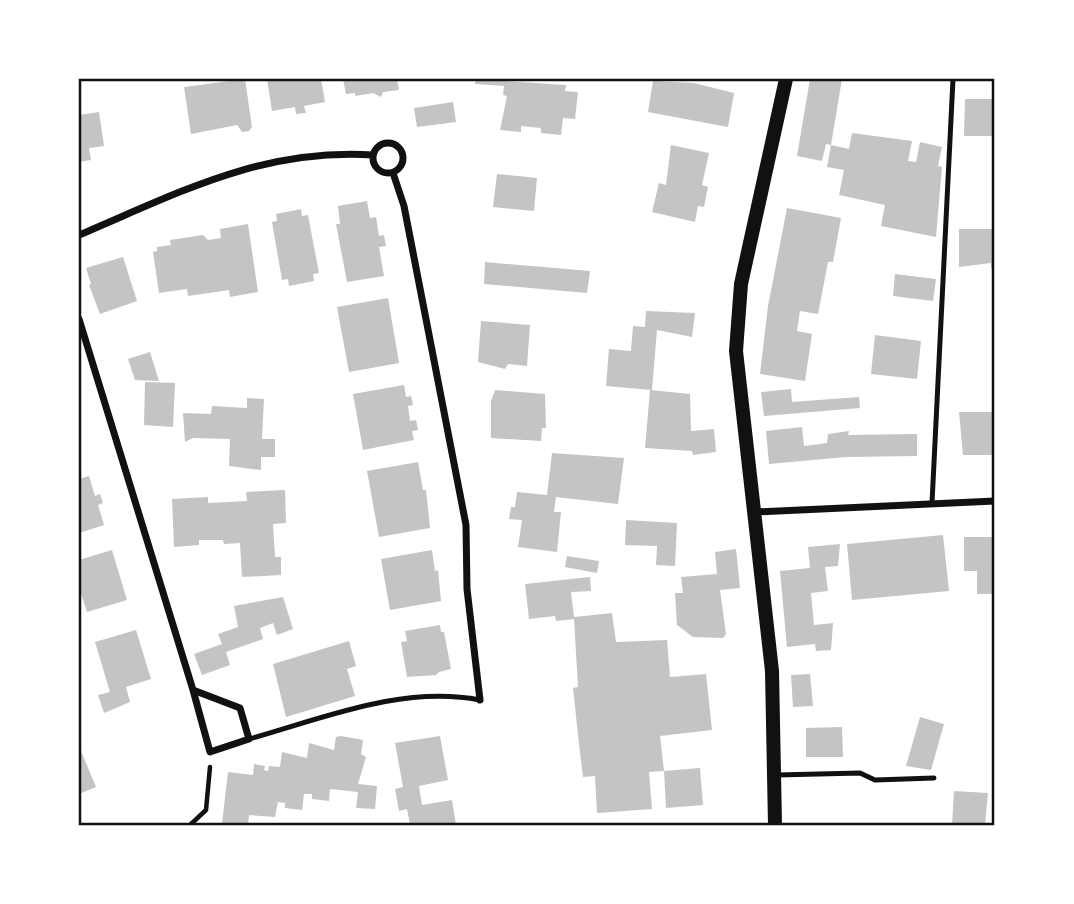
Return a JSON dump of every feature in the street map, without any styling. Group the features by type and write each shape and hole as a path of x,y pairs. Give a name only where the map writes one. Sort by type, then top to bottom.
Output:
{"main road":[{"path":"775,825 772,671 736,351 741,284 786,79"}],"street":[{"path":"79,235 231,171 307,154 373,155 384,144 399,147 403,162 393,173"},
{"path":"373,155 374,164 379,171 393,173"},
{"path":"393,173 404,206 466,525 467,589 480,700"},
{"path":"79,318 210,752 249,739 240,708 193,690"},
{"path":"754,512 995,501"}],"lane":[{"path":"932,503 953,79"},
{"path":"249,739 382,701 452,695 480,700"},
{"path":"774,775 860,773 875,780 933,778"}],"path":[{"path":"190,825 206,810 210,752"}],"building":[{"path":"245,79 252,127 249,131 242,132 237,125 191,134 184,87"},
{"path":"267,79 321,79 325,102 304,106 306,113 296,114 295,107 272,111"},
{"path":"343,79 397,79 399,90 383,92 381,97 373,93 355,96 355,93 346,94"},
{"path":"476,79 566,85 565,91 578,92 575,119 563,118 561,135 541,133 541,128 521,126 521,132 500,130 507,96 503,95 504,86 475,84"},
{"path":"810,79 842,79 831,145 826,144 822,161 797,156"},
{"path":"653,81 694,83 734,93 728,127 648,112"},
{"path":"965,99 995,99 995,136 964,136"},
{"path":"453,102 456,122 417,127 414,108"},
{"path":"99,112 104,146 89,148 91,160 79,162 79,115"},
{"path":"852,133 912,141 908,161 916,162 920,142 942,147 938,166 942,167 936,237 881,226 885,205 839,195 844,170 827,167 831,145 849,149"},
{"path":"671,145 709,153 702,185 708,187 704,207 698,206 695,222 652,212 659,183 666,185"},
{"path":"497,174 537,178 534,211 493,207"},
{"path":"367,201 370,218 376,217 379,236 384,235 386,246 379,247 384,276 347,282 336,224 340,224 338,206"},
{"path":"787,208 841,218 833,262 828,262 818,314 800,311 797,331 812,334 805,381 760,374 768,306"},
{"path":"301,209 302,216 308,215 319,273 313,274 314,281 289,286 288,279 282,280 272,222 277,221 276,214"},
{"path":"248,224 258,292 230,297 229,290 188,296 187,289 159,293 153,252 157,251 157,247 171,245 170,240 203,235 208,240 221,238 220,229"},
{"path":"959,229 995,229 995,268 991,268 991,263 959,267"},
{"path":"123,257 137,301 100,314 86,268"},
{"path":"485,262 590,271 587,293 484,284"},
{"path":"895,274 936,279 933,301 893,296"},
{"path":"388,298 399,363 349,372 337,307"},
{"path":"646,311 695,313 692,337 657,330 652,390 606,386 609,349 631,351 633,326 645,327"},
{"path":"481,321 530,325 527,366 508,364 505,369 478,362"},
{"path":"875,335 921,341 917,379 871,374"},
{"path":"150,352 159,381 135,380 128,359"},
{"path":"145,382 175,383 173,427 144,425"},
{"path":"404,385 406,397 411,396 413,405 408,406 410,421 416,420 418,430 412,431 414,440 363,450 353,394"},
{"path":"791,389 792,402 859,397 860,408 764,416 761,392"},
{"path":"495,390 545,394 546,428 542,428 541,441 491,438 491,401"},
{"path":"650,390 690,394 691,431 714,429 716,452 693,455 692,451 645,448"},
{"path":"247,398 264,399 262,439 275,439 275,457 261,457 261,470 229,466 230,439 193,438 185,442 183,413 211,414 212,406 247,408"},
{"path":"959,412 995,412 995,455 963,455"},
{"path":"802,427 804,446 827,443 828,434 849,431 848,435 917,434 917,456 846,457 769,464 766,431"},
{"path":"552,453 624,458 618,504 556,497 554,512 561,512 557,552 518,547 522,520 509,519 511,507 515,507 517,492 547,495"},
{"path":"418,462 423,490 426,490 430,528 379,537 367,471"},
{"path":"89,476 95,496 100,494 103,503 98,505 104,525 79,533 79,479"},
{"path":"285,490 286,523 273,524 275,557 281,557 281,575 242,577 240,543 224,544 223,540 199,540 199,545 174,547 172,499 208,497 208,503 247,501 246,492"},
{"path":"626,520 677,523 675,566 656,565 657,546 625,545"},
{"path":"943,535 949,591 852,600 847,544"},
{"path":"964,537 995,537 995,594 977,594 977,571 964,571"},
{"path":"840,544 838,566 825,567 828,591 811,593 814,625 833,623 831,650 816,651 815,644 787,647 780,571 810,568 808,547"},
{"path":"736,549 740,588 720,590 726,634 723,638 693,637 677,625 675,593 683,593 681,577 717,574 715,552"},
{"path":"112,550 127,600 87,612 79,587 79,560"},
{"path":"432,550 435,571 438,570 441,601 390,610 381,559"},
{"path":"567,556 599,561 597,573 565,567"},
{"path":"590,577 591,591 571,592 574,617 612,613 616,642 667,640 670,677 706,674 712,730 660,736 664,771 649,772 652,809 597,813 595,776 583,777 579,744 573,688 578,687 574,619 556,621 555,616 529,619 525,584"},
{"path":"283,597 293,629 277,635 273,623 260,628 263,639 226,652 230,665 202,675 194,654 222,644 218,634 238,627 234,606"},
{"path":"440,625 441,632 444,632 451,669 436,675 407,677 401,642 407,641 405,631"},
{"path":"136,630 151,679 126,687 130,702 104,713 98,695 110,692 95,642"},
{"path":"349,641 356,666 347,669 355,696 286,717 273,664"},
{"path":"810,674 813,706 793,707 791,675"},
{"path":"920,717 944,724 931,770 906,766"},
{"path":"842,727 843,757 806,757 806,728"},
{"path":"440,736 448,780 419,786 422,805 452,800 456,825 410,825 407,809 399,811 395,789 403,787 395,743"},
{"path":"336,737 363,740 361,754 366,757 358,784 377,786 375,809 356,808 358,792 330,789 329,801 312,799 312,794 304,794 302,810 285,808 285,803 278,802 275,817 249,815 248,825 222,824 228,772 253,775 254,764 265,766 264,770 268,771 269,766 280,767 282,752 307,758 309,743 334,750"},
{"path":"79,746 96,787 79,794"},
{"path":"700,768 703,805 666,808 664,771"},
{"path":"954,791 988,793 985,825 952,825"}]}
